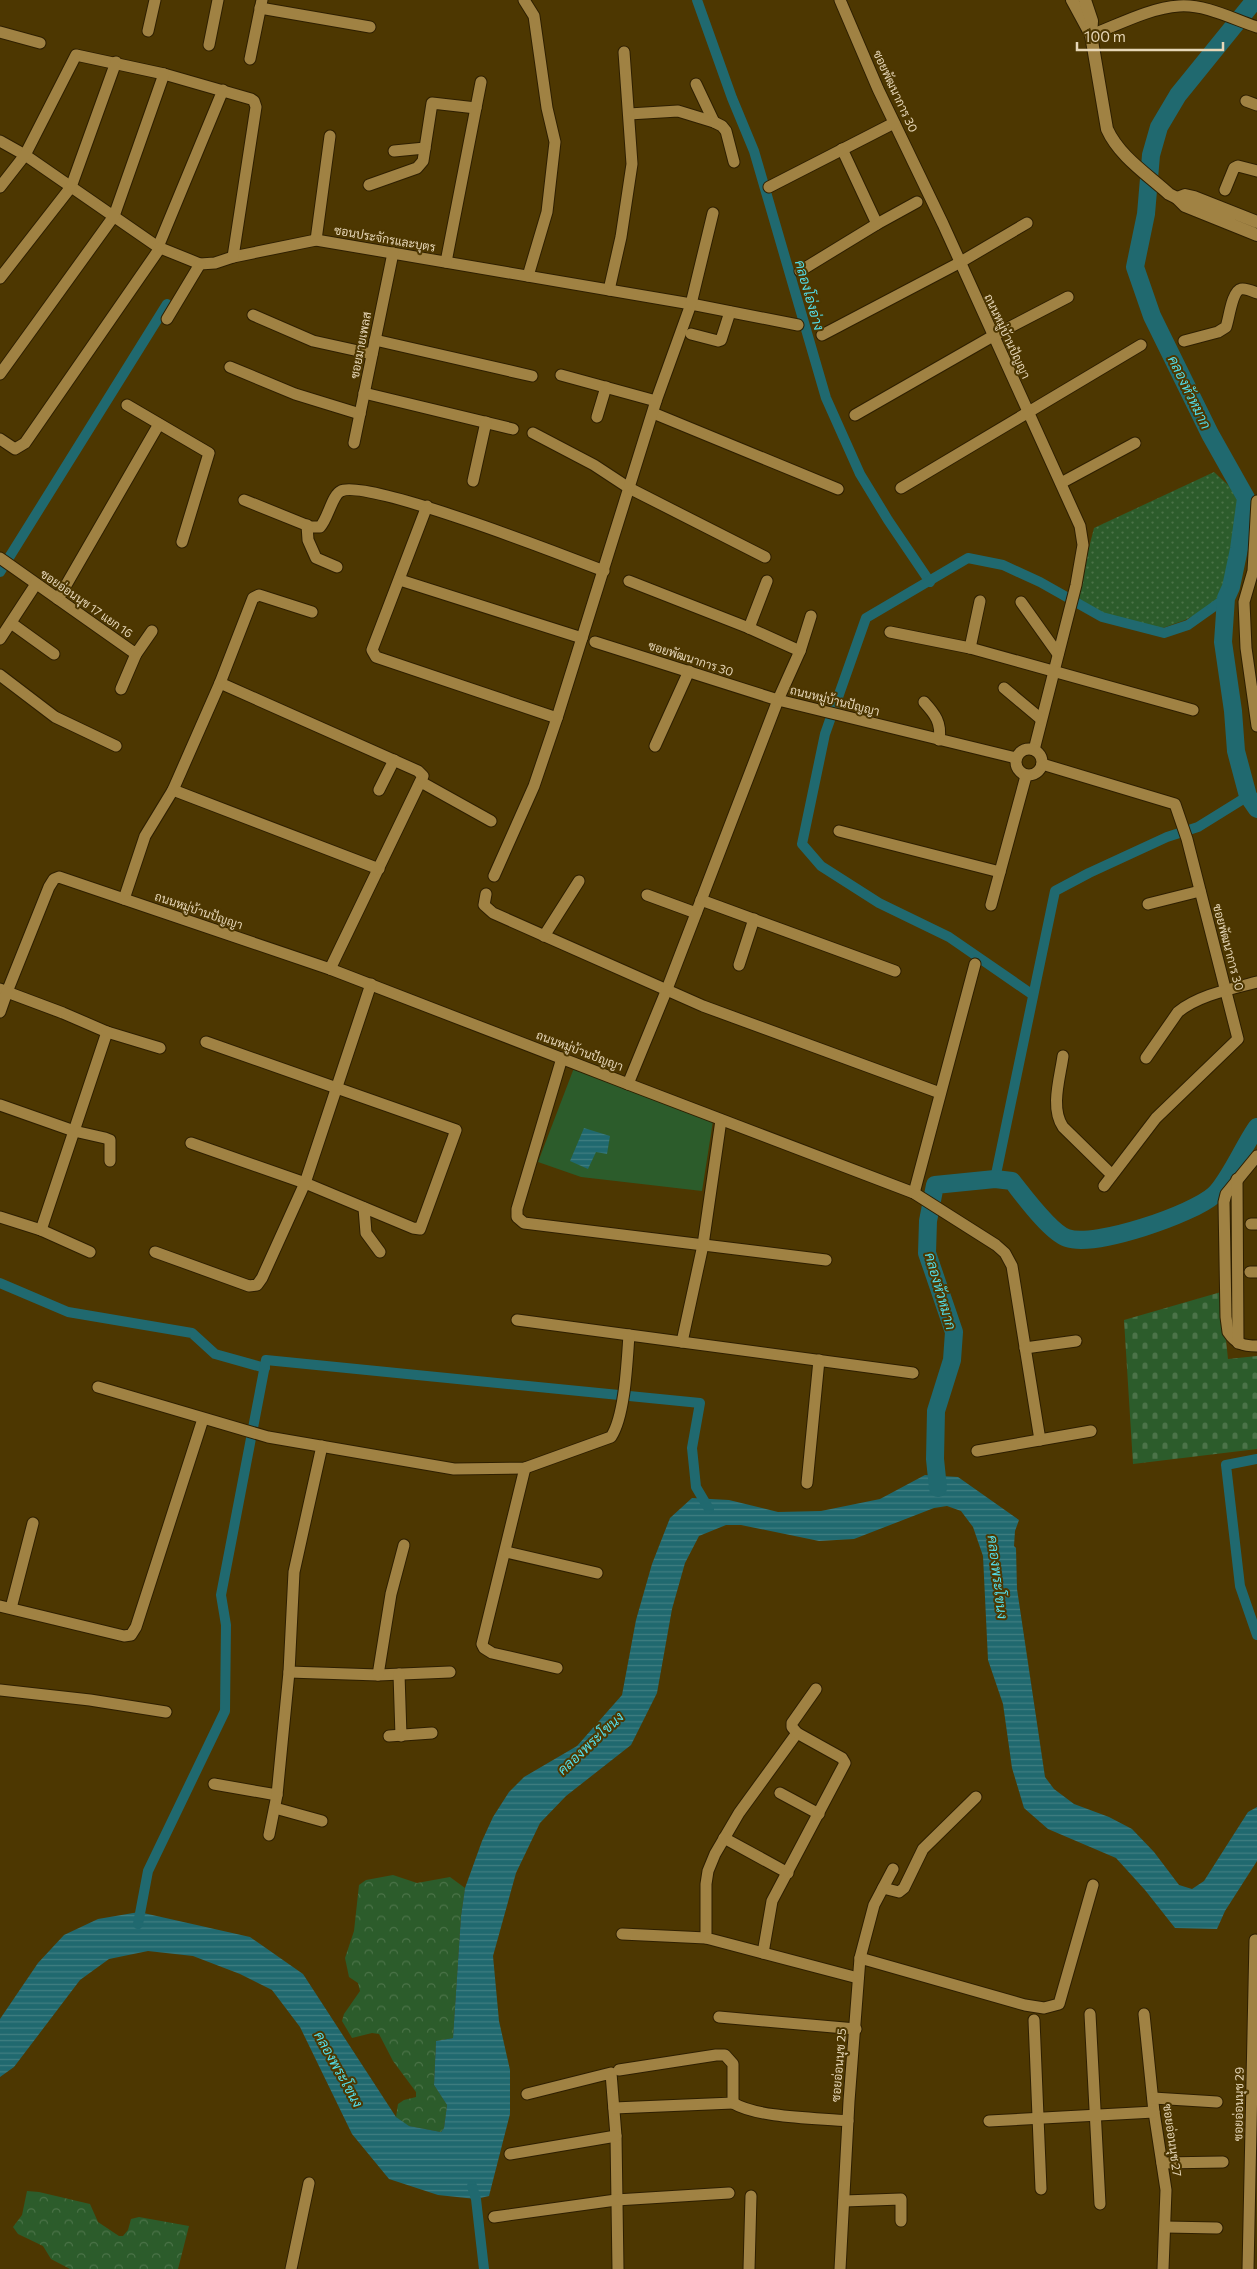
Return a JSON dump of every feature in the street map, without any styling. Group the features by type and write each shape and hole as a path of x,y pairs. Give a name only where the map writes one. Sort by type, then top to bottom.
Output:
{"street":[{"path":"148,31 154,0"},
{"path":"209,45 218,0"},
{"path":"524,0 534,16 547,108 555,142 547,212 528,276"},
{"name":"ซอยพัฒนาการ 30","path":"840,0 894,123 928,193"},
{"path":"1072,0 1091,35"},
{"path":"1085,0 1092,21 1091,35 1107,129 1112,141 1185,206 1257,235"},
{"path":"250,59 261,4 370,27"},
{"path":"1091,35 1159,10 1180,6 1201,8 1257,27"},
{"path":"0,32 40,43"},
{"path":"609,290 632,164 624,52"},
{"path":"0,187 25,155 74,58 80,55 116,62 223,90 254,101 256,107 233,257"},
{"path":"0,278 71,186 116,62"},
{"path":"0,374 114,216 164,74"},
{"path":"446,262 481,82"},
{"path":"696,84 714,122"},
{"path":"0,439 15,449 26,443 159,247 223,90"},
{"path":"369,186 418,168 425,148 432,104 476,108"},
{"path":"629,114 678,111 714,122 722,126 726,131 734,162"},
{"path":"769,187 894,123"},
{"path":"316,240 330,136"},
{"path":"0,141 25,155 159,247 200,264 167,319"},
{"path":"394,151 425,148"},
{"path":"842,149 877,224"},
{"path":"1225,190 1234,168 1238,166 1257,171"},
{"name":"ถนนหมู่บ้านปัญญา","path":"928,193 1080,526 1083,545 1076,585 1034,750"},
{"path":"1173,196 1185,195 1194,197 1257,222"},
{"path":"800,271 917,202"},
{"path":"494,876 534,786 557,718 656,401 691,304 713,213"},
{"path":"822,335 959,262 1027,223"},
{"name":"ซอนประจักรและบุตร","path":"200,264 215,263 233,257 316,240 691,304 798,325"},
{"name":"ซอยมายเพลส","path":"354,443 393,253"},
{"path":"1184,341 1218,332 1226,327 1237,290 1243,288 1257,293"},
{"path":"855,415 993,336 1068,297"},
{"path":"691,334 720,340 730,312"},
{"path":"253,315 313,341 372,354"},
{"path":"375,340 532,376"},
{"path":"901,488 1029,413 1141,344"},
{"path":"230,367 295,394 360,414"},
{"path":"561,375 656,401"},
{"path":"598,417 606,387"},
{"path":"364,393 513,429"},
{"path":"127,405 210,453 182,542"},
{"path":"653,413 838,489"},
{"path":"473,480 486,422"},
{"path":"58,599 159,424"},
{"path":"533,433 594,465 629,488 765,557"},
{"path":"1061,483 1135,443"},
{"path":"244,500 307,525 320,527 341,491 350,490 378,494 427,506 604,571"},
{"path":"1257,501 1253,571 1244,602 1246,648 1257,726"},
{"path":"427,506 400,580 374,642 372,650 376,657 557,718"},
{"path":"307,525 310,549 316,558 337,567"},
{"name":"ซอยอ่อนนุช 17 แยก 16","path":"0,558 136,654 152,631"},
{"path":"400,580 582,638"},
{"path":"630,581 749,628 800,651"},
{"path":"749,628 767,581"},
{"path":"0,639 36,584"},
{"path":"124,899 145,836 173,790 220,683 253,598 259,595 312,612"},
{"path":"970,648 980,601"},
{"path":"1021,602 1058,654"},
{"path":"778,700 800,651 812,616"},
{"path":"11,623 54,654"},
{"path":"890,632 970,648 1193,710"},
{"name":"ซอยพัฒนาการ 30","path":"595,642 778,700"},
{"path":"121,689 136,654"},
{"path":"656,746 689,671"},
{"path":"0,675 55,717 116,746"},
{"path":"220,683 394,760 418,771 423,776 330,969"},
{"path":"1004,688 1041,719"},
{"name":"ถนนหมู่บ้านปัญญา","path":"4,991 54,879 59,877 330,969 628,1084 667,989 778,700 1016,758"},
{"path":"924,702 935,714 939,722 939,740"},
{"path":"1034,750 1041,756 1042,764 1038,772 1026,776 1018,771 1016,758 1021,751 1034,750"},
{"path":"379,790 394,760"},
{"name":"ซอยพัฒนาการ 30","path":"1042,764 1169,800 1178,808 1238,1039 1156,1118 1104,1186"},
{"path":"991,905 1026,776"},
{"path":"421,782 491,821"},
{"path":"173,790 379,869"},
{"path":"839,831 1000,872"},
{"path":"544,936 579,881"},
{"path":"1148,904 1200,891"},
{"path":"486,894 484,905 493,913 703,1006 940,1093"},
{"path":"648,895 696,913"},
{"path":"701,900 895,971"},
{"path":"739,964 754,919"},
{"path":"914,1193 975,964"},
{"path":"1146,1058 1178,1012 1185,1007 1226,990 1257,982"},
{"path":"155,1252 249,1286 257,1285 262,1278 305,1183 371,984"},
{"path":"0,1012 4,991 107,1032 160,1048"},
{"path":"41,1230 107,1032"},
{"path":"191,1143 305,1183 413,1228 420,1229 456,1130 206,1042"},
{"path":"1063,1056 1056,1111 1058,1120 1112,1175"},
{"path":"562,1058 517,1209 517,1217 524,1222 826,1260"},
{"path":"628,1084 914,1193 996,1245 1005,1253 1012,1266 1040,1440"},
{"path":"0,1105 74,1131 110,1140 110,1161"},
{"path":"682,1342 703,1245 721,1120"},
{"path":"1257,1156 1237,1179 1238,1343 1245,1346 1257,1346"},
{"path":"364,1208 366,1233 380,1252"},
{"path":"0,1217 41,1230 90,1252"},
{"path":"518,1320 913,1372"},
{"path":"98,1387 268,1437 454,1468 525,1468 607,1440 614,1433 626,1374 630,1335"},
{"path":"1025,1348 1076,1341"},
{"path":"807,1483 819,1360"},
{"path":"33,1523 6,1607 124,1636 132,1634 140,1618 204,1419"},
{"path":"977,1451 1091,1431"},
{"path":"269,1835 277,1795 289,1672 294,1572 322,1446"},
{"path":"525,1468 482,1646 492,1653 557,1668"},
{"path":"378,1675 391,1594 404,1545"},
{"path":"506,1552 597,1573"},
{"path":"289,1672 378,1675 450,1672"},
{"path":"399,1674 395,1736 432,1733"},
{"path":"763,1953 769,1910 845,1761 797,1733 792,1727 792,1723 816,1688"},
{"path":"0,1690 90,1700 166,1712"},
{"path":"706,1938 706,1884 708,1871 739,1813 797,1733"},
{"path":"214,1784 277,1795"},
{"path":"780,1793 819,1814"},
{"path":"883,1888 899,1892 904,1888 923,1849 976,1797"},
{"path":"275,1808 322,1821"},
{"path":"724,1838 788,1873"},
{"name":"ซอยอ่อนนุช 25","path":"840,2269 848,2121 860,1958 874,1905 893,1870"},
{"path":"860,1958 1026,2005 1054,2007 1060,2004 1093,1885"},
{"path":"622,1934 706,1938 858,1978"},
{"name":"ซอยอ่อนนุช 29","path":"1248,2269 1255,1940"},
{"path":"1090,2014 1100,2204"},
{"name":"ซอยอ่อนนุช 27","path":"1144,2014 1154,2112 1166,2190 1163,2269"},
{"path":"719,2017 856,2029"},
{"path":"1034,2020 1040,2189"},
{"path":"619,2070 716,2054 725,2055 733,2064 733,2103"},
{"path":"527,2094 611,2073 616,2136 618,2269"},
{"path":"1153,2098 1217,2102"},
{"path":"614,2108 733,2103 742,2108 780,2115 848,2121"},
{"path":"989,2121 1154,2112"},
{"path":"510,2154 616,2136"},
{"path":"1162,2162 1223,2162"},
{"path":"291,2269 309,2183"},
{"path":"494,2217 616,2200 729,2193"},
{"path":"749,2269 751,2196"},
{"path":"844,2201 901,2200 901,2221"},
{"path":"1166,2227 1218,2228"}],"green space":[{"path":"1214,472 1240,496 1239,549 1222,601 1185,620 1154,631 1075,603 1094,528"},
{"path":"574,1068 713,1121 702,1191 581,1177 538,1162"},
{"path":"1221,1292 1228,1359 1257,1356 1257,1449 1133,1464 1124,1320"},
{"path":"393,1875 417,1883 450,1877 465,1888 461,1916 453,2038 436,2041 434,2085 447,2105 444,2128 441,2132 408,2126 396,2117 398,2104 404,2100 416,2097 416,2092 393,2061 379,2034 372,2033 352,2038 342,2021 344,2014 360,1991 358,1983 349,1977 345,1958 354,1931 359,1885 366,1880"},
{"path":"27,2191 90,2204 98,2222 119,2236 123,2236 128,2230 131,2219 139,2217 189,2226 178,2269 70,2269 51,2259 43,2246 18,2234 13,2227 22,2215"}],"water":[{"path":"584,1128 610,1136 607,1154 596,1152 588,1169 570,1161"},
{"name":"คลองพระโขนง","path":"925,1475 958,1477 1019,1520 1015,1531 1014,1546 1016,1548 1017,1589 1045,1777 1054,1789 1074,1804 1109,1817 1132,1829 1154,1852 1179,1885 1192,1889 1204,1881 1248,1812 1257,1807 1257,1861 1225,1911 1217,1929 1175,1928 1145,1890 1116,1858 1048,1829 1024,1808 1012,1768 1003,1704 988,1660 983,1556 973,1527 961,1511 947,1506 934,1508 854,1539 819,1541 741,1525 726,1525 699,1536 685,1563 672,1609 657,1693 631,1745 566,1796 540,1823 516,1873 493,1956 499,2021 510,2070 510,2114 489,2196 476,2199 438,2195 389,2179 352,2134 300,2027 272,1990 240,1974 193,1956 148,1951 109,1959 80,1980 14,2067 0,2077 0,2019 38,1963 64,1935 98,1919 139,1912 250,1937 303,1974 396,2117 409,2126 441,2132 444,2128 447,2105 434,2085 436,2041 453,2038 461,1916 465,1888 482,1841 493,1817 509,1792 524,1777 577,1746 622,1695 636,1620 652,1564 670,1518 692,1498 729,1500 778,1512 821,1511 880,1499"}],"waterway":[{"name":"คลองโอ่งอ่าง","path":"697,0 732,98 754,151 826,398 860,474 888,520 930,582"},
{"name":"คลองหัวหมาก","path":"1255,0 1178,95 1159,127 1151,155 1146,214 1135,267 1152,316 1210,434 1246,498 1239,549 1231,587 1226,598 1223,642 1233,711 1236,751 1248,796 1257,809"},
{"path":"0,572 167,304"},
{"path":"1033,995 949,937 879,903 821,866 802,844 825,734 866,618 968,558 1003,565 1040,582 1102,617 1164,633 1188,625 1226,598"},
{"path":"995,1179 1055,891 1167,837 1198,827 1248,796"},
{"name":"คลองหัวหมาก","path":"938,1488 935,1459 936,1411 952,1360 954,1332 927,1253 928,1221 935,1185 995,1179 1012,1181 1038,1213 1060,1234 1067,1238 1080,1240 1099,1238 1120,1234 1166,1220 1203,1203 1220,1189 1257,1127"},
{"path":"0,1283 68,1312 192,1333 215,1354 265,1368"},
{"path":"138,1924 148,1871 225,1711 226,1625 221,1595 266,1360 700,1403 692,1448 696,1487 709,1509"},
{"path":"1257,1459 1226,1465 1240,1586 1257,1635"},
{"path":"472,2186 476,2199 484,2269"}]}
